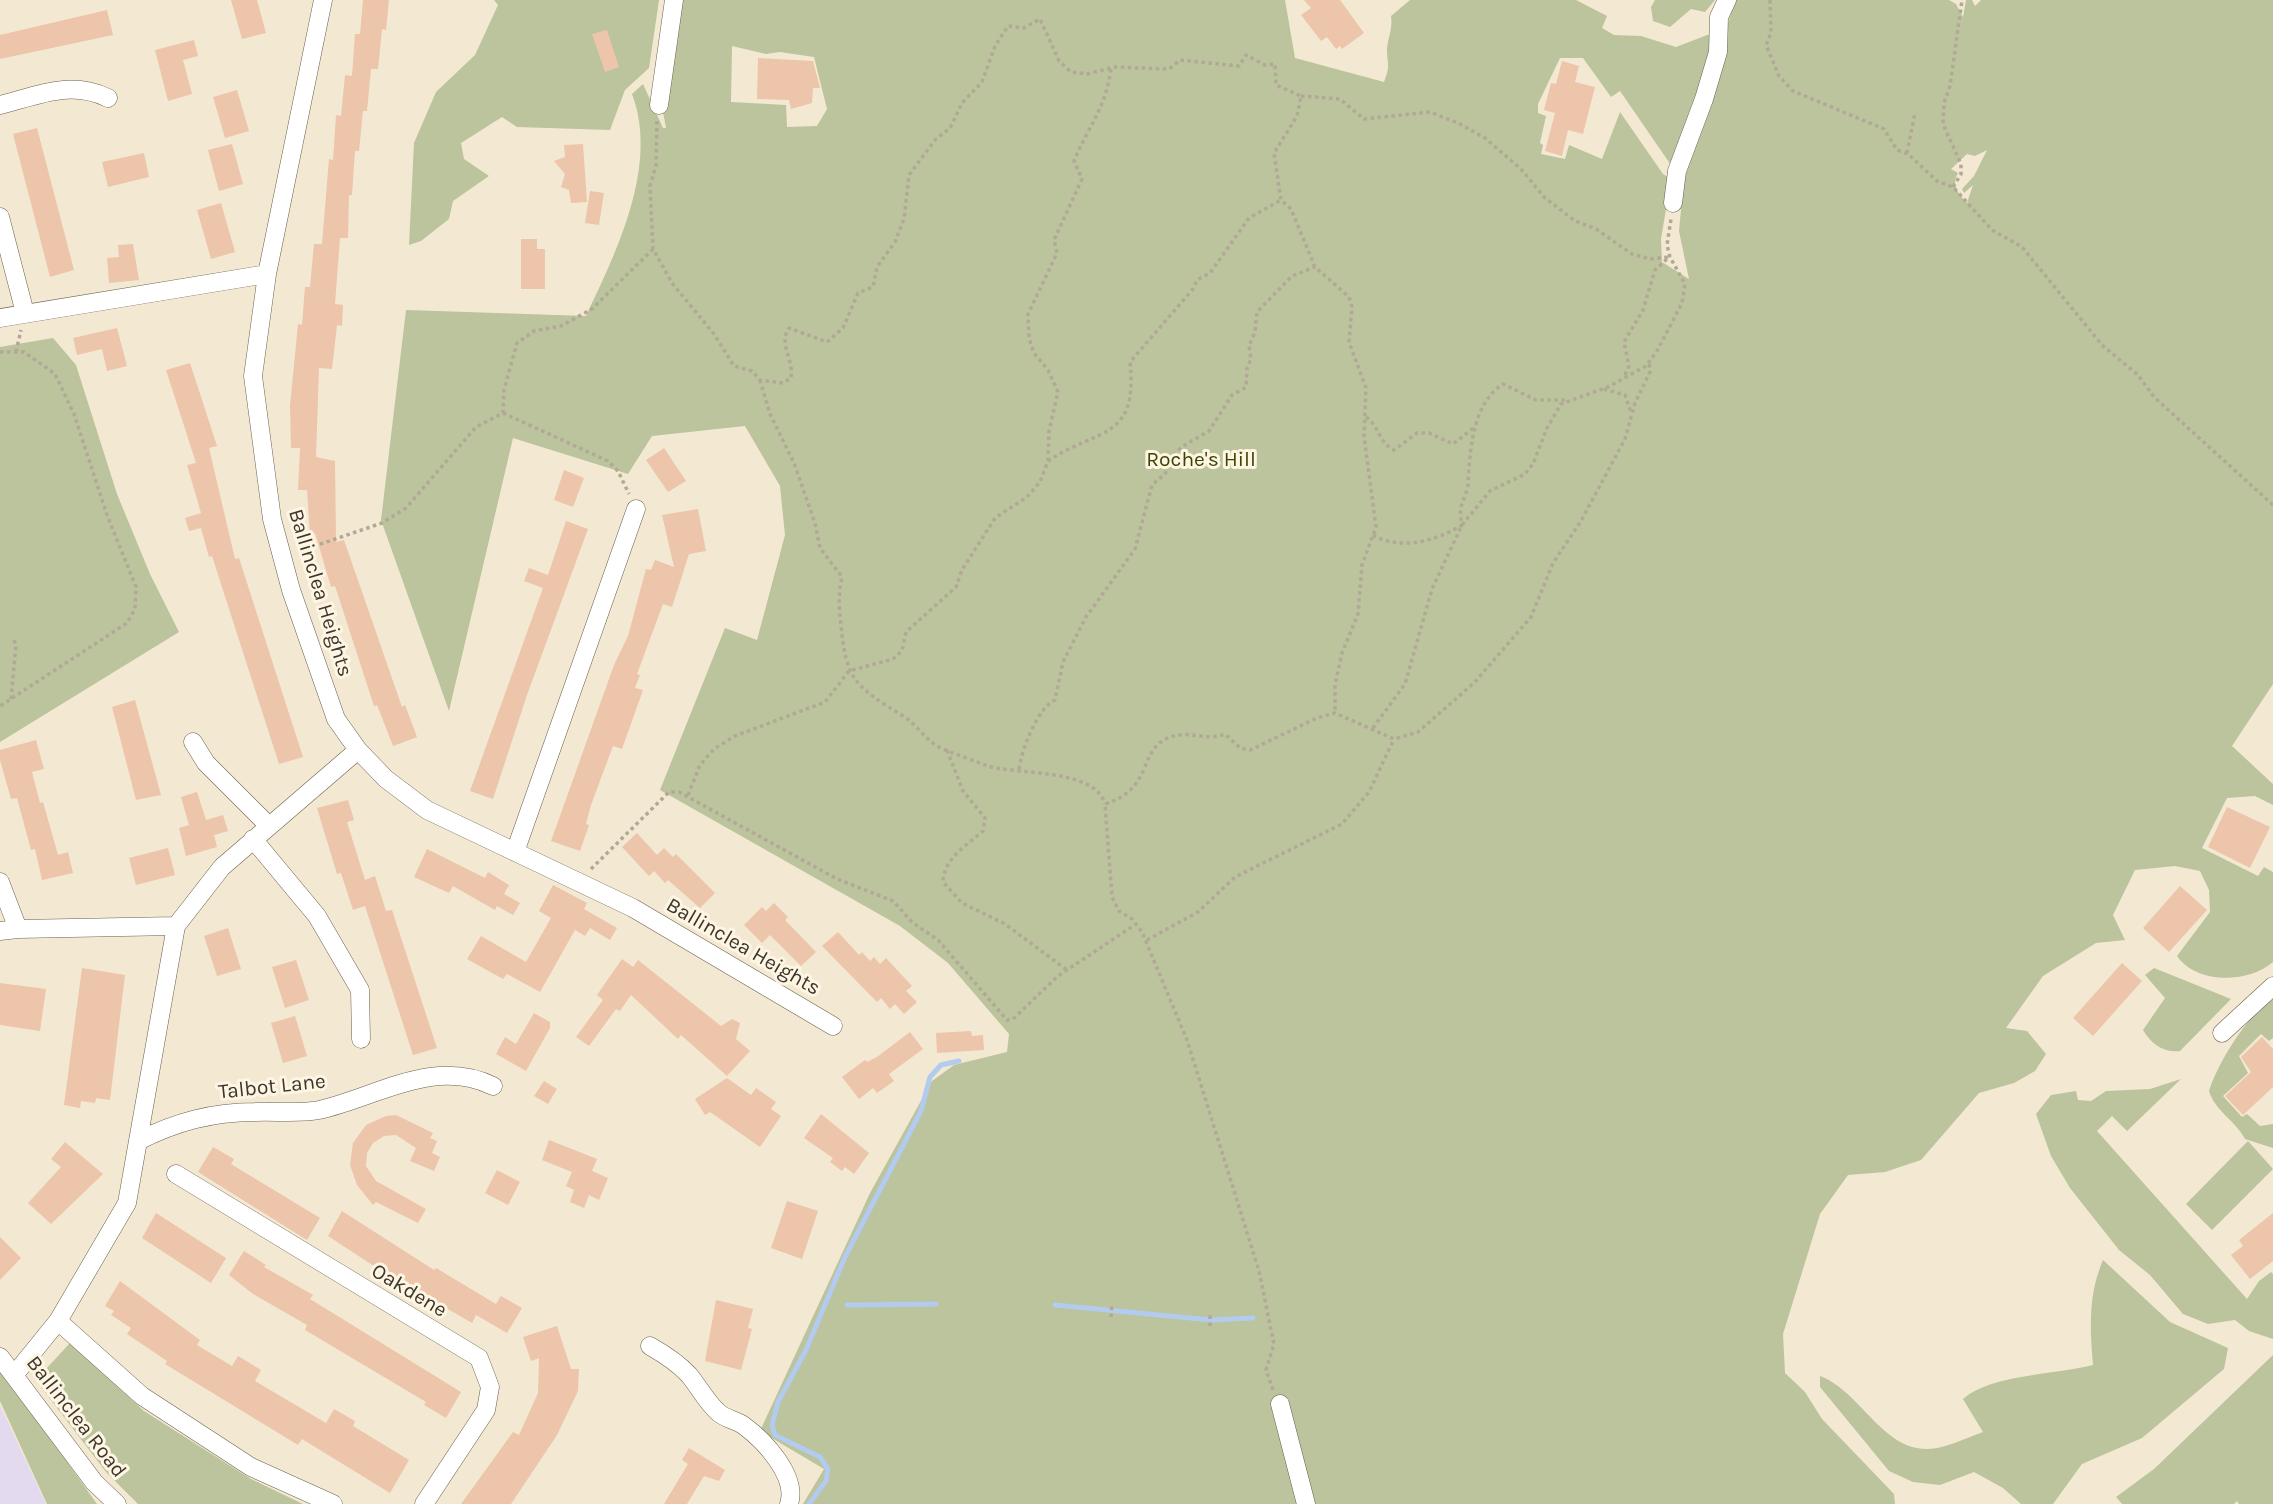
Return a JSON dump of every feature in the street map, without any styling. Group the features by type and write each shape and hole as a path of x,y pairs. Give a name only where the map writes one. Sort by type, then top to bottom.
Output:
{"street":[{"name":"Ballinclea Heights","path":"323,0 267,274 253,376 272,519 281,558 336,719 358,750 386,779 427,810 632,908 833,1026"},
{"path":"659,105 674,0"},
{"path":"1673,203 1677,171 1718,52 1718,16 1727,0"},
{"path":"0,105 71,87 92,90 108,98"},
{"path":"0,217 25,313"},
{"path":"0,318 267,274"},
{"path":"515,852 636,509"},
{"path":"193,742 206,763 268,825"},
{"path":"15,1374 58,1321 127,1203 176,926 222,867 358,750"},
{"path":"253,839 317,916 360,990 361,1039"},
{"path":"0,882 9,930 176,926"},
{"path":"2222,1033 2273,985"},
{"name":"Talbot Lane","path":"138,1141 172,1124 204,1116 319,1110 421,1079 448,1074 472,1076 493,1086"},
{"name":"Oakdene","path":"176,1174 479,1359 490,1387 486,1410 424,1504"},
{"path":"58,1321 142,1396 251,1467 333,1504"},
{"path":"650,1346 680,1367 720,1414 743,1424 778,1462 788,1475 793,1493 789,1504"},
{"name":"Ballinclea Road","path":"0,1357 82,1467 117,1504"},
{"path":"1280,1404 1306,1504"}],"path":[{"path":"1770,0 1771,33 1766,45 1779,76 1793,91 1884,129 1897,150 1907,153 1937,181 1953,187 1980,220 2022,247 2102,345 2138,375 2154,397 2273,505"},
{"path":"1953,187 1961,174 1961,164 1943,124 1944,103 1950,86 1962,0"},
{"path":"760,380 783,383 791,378 789,353 784,343 789,328 827,342 843,328 858,293 873,287 877,267 895,242 904,219 909,175 935,140 950,128 962,103 982,82 995,46 1008,26 1024,28 1040,19 1054,54 1071,72 1087,74 1111,68 1169,69 1180,60 1213,61 1226,67 1239,66 1246,55 1265,65 1275,64 1276,85 1301,96 1340,99 1364,119 1430,112 1485,138 1521,169 1544,197 1576,221 1596,229 1632,254 1650,259 1670,257"},
{"path":"688,795 700,765 715,749 735,736 825,702 849,671 893,659 902,651 906,632 956,587 962,570 995,518 1027,497 1040,482 1048,461 1049,431 1058,393 1048,370 1034,352 1029,338 1028,314 1057,253 1054,240 1082,179 1074,161 1086,132 1101,111 1108,92 1111,68"},
{"path":"1301,96 1297,116 1274,153 1281,200 1291,209 1315,267 1349,297 1352,307 1349,342 1366,388 1364,436 1376,527 1362,565 1358,614 1342,653 1335,685 1335,713"},
{"path":"659,105 656,164 650,186 653,249 672,284 714,334 734,366 752,371 760,380 770,414 793,463 816,523 820,548 842,577 838,594 844,660 849,671 872,698 918,727 931,743 989,766 1052,774 1099,791 1105,804 1112,897 1119,911 1136,924 1147,940 1187,1040 1259,1271 1274,1344 1267,1377 1280,1404"},
{"path":"1907,153 1915,113"},
{"path":"1048,461 1101,436 1126,417 1133,388 1130,362 1137,351 1174,313 1197,280 1210,273 1249,218 1281,200"},
{"path":"1373,728 1405,684 1432,589 1462,525 1490,491 1525,474 1533,464 1561,404 1603,389 1649,361 1682,303 1685,284 1670,257 1667,245 1673,203"},
{"path":"503,413 504,390 517,343 534,331 561,326 592,309 653,249"},
{"path":"1624,377 1629,366 1624,342 1643,310 1655,270 1670,257"},
{"path":"1019,769 1034,722 1046,703 1055,699 1062,679 1063,662 1086,617 1135,549 1152,485 1165,474 1170,460 1183,446 1209,431 1232,395 1246,387 1247,368 1251,359 1249,346 1255,332 1257,312 1292,276 1315,267"},
{"path":"0,352 24,352 55,374 74,414 107,515 136,587 135,609 127,623 0,706"},
{"path":"1105,804 1130,793 1157,746 1167,738 1184,734 1213,738 1225,734 1240,748 1250,750 1317,718 1335,713 1394,739 1418,732 1474,683 1531,617 1545,579 1592,501 1625,439 1650,372 1649,361"},
{"path":"1462,525 1459,505 1468,486 1469,454 1476,426 1494,390 1503,384 1536,400 1573,400"},
{"path":"1603,389 1625,395 1632,418"},
{"path":"503,413 608,461 618,471 636,509"},
{"path":"281,558 382,523 407,508 476,427 503,413"},
{"path":"1366,417 1373,422 1383,443 1394,450 1417,433 1429,433 1453,444 1476,426"},
{"path":"1373,535 1383,541 1423,542 1462,525"},
{"path":"11,699 16,645 13,638"},
{"path":"1147,940 1198,912 1235,877 1342,824 1369,792 1394,739"},
{"path":"947,750 963,791 985,818 983,831 948,862 944,869 943,882 961,902 1006,924 1067,970"},
{"path":"577,883 669,792 688,795 837,880 893,901 913,923 938,940 1007,1020 1013,1019 1067,970 1136,924"},
{"path":"1111,1318 1112,1303"},
{"path":"1210,1314 1210,1326"}],"shaded area":[{"path":"0,1405 46,1504 0,1504"}],"green space":[{"path":"494,0 659,0 649,68 625,90 610,130 517,127 502,117 461,143 464,159 489,176 453,201 449,219 421,241 409,245 414,143 436,92 475,55 498,5"},
{"name":"Roche's Hill","path":"681,0 1285,0 1295,58 1384,82 1388,68 1391,16 1410,0 1576,0 1607,16 1602,28 1614,35 1641,36 1676,47 1715,32 1714,49 1673,168 1620,91 1611,97 1583,58 1560,58 1538,104 1538,113 1546,116 1540,143 1543,145 1541,154 1565,159 1569,145 1602,159 1620,112 1663,174 1671,179 1661,239 1662,262 1689,279 1679,231 1685,168 1735,0 1949,0 1956,4 1963,17 1966,0 1972,0 1975,6 1981,0 2273,0 2273,684 2232,746 2273,784 2273,805 2255,796 2227,798 2202,848 2258,876 2264,867 2273,872 2273,962 2251,974 2224,978 2197,972 2186,965 2177,956 2210,912 2209,890 2200,871 2175,866 2135,870 2113,915 2125,940 2096,943 2043,976 2006,1028 2027,1031 2046,1054 2035,1071 2014,1083 1979,1093 1921,1160 1885,1172 1848,1175 1820,1214 1783,1334 1785,1373 1805,1392 1822,1419 1894,1494 1895,1504 803,1504 824,1469 760,1431 870,1193 932,1081 954,1065 1007,1052 1009,1034 948,963 900,926 660,790 725,628 757,640 785,535 780,486 745,426 652,436 628,474 513,438 449,711 381,520 406,310 586,316 610,264 631,207 641,149 639,121 632,94 643,84 663,128 666,128 663,112","holes":["732,46 766,54 780,52 814,57 827,109 817,126 787,127 786,105 731,102","1987,150 1974,176 1962,189 1964,193 1973,185 1967,203 1955,185 1958,173 1951,169 1967,154 1975,156"]},
{"path":"1655,0 1715,0 1705,12 1691,9 1670,27 1653,21 1651,7"},
{"path":"53,338 76,365 117,494 150,574 179,632 0,742 0,347"},
{"path":"2154,968 2231,999 2180,1051 2169,1051 2159,1046 2143,1030 2165,998 2145,975"},
{"path":"2273,999 2273,1038 2269,1041 2261,1034 2239,1056 2248,1073 2223,1096 2242,1117 2247,1114 2260,1126 2273,1124 2273,1148 2245,1139 2216,1104 2209,1091 2219,1067 2244,1027"},
{"path":"2181,1079 2127,1131 2112,1116 2097,1131 2247,1299 2259,1281 2271,1272 2273,1274 2273,1339 2249,1331 2235,1320 2208,1324 2183,1314 2150,1275 2119,1250 2070,1188 2051,1156 2036,1114 2051,1095 2076,1091 2078,1100 2091,1101 2106,1091 2150,1089"},
{"path":"2248,1141 2273,1169 2212,1230 2186,1204"},
{"path":"2103,1260 2170,1322 2228,1348 2224,1369 2142,1438 2082,1464 2053,1504 2021,1504 2003,1488 1974,1472 1940,1485 1913,1482 1889,1471 1820,1387 1820,1376 1849,1395 1888,1434 1919,1448 1943,1447 1983,1432 1963,1399 1975,1391 2024,1376 2093,1365 2092,1299"},
{"path":"70,1343 144,1411 251,1479 303,1504 138,1504 106,1472 41,1387 46,1369"},
{"path":"2273,1355 2273,1504 2239,1504 2237,1501 2234,1504 2122,1504 2116,1497 2154,1469"},
{"path":"0,1368 97,1504 47,1504 0,1401"}],"building":[{"path":"231,0 257,0 266,33 242,39"},
{"path":"363,0 389,0 386,30 382,29 378,69 371,69 367,111 363,111 359,151 355,151 352,195 349,195 348,238 340,238 335,304 343,305 342,326 337,325 332,369 319,368 316,457 335,461 336,542 344,540 402,707 405,705 417,737 393,746 377,705 374,706 335,586 331,587 315,533 310,534 307,490 298,490 300,448 291,448 290,405 298,324 302,325 305,287 310,287 314,244 322,244 329,159 333,160 336,115 341,116 345,75 352,76 355,34 360,34"},
{"path":"1304,0 1340,0 1364,33 1342,49 1340,46 1336,49 1327,37 1321,41 1301,15 1311,8"},
{"path":"107,10 113,35 0,59 0,35"},
{"path":"607,30 619,67 605,72 592,34"},
{"path":"194,40 198,56 183,60 192,94 168,101 155,50"},
{"path":"758,58 813,61 820,88 813,88 812,103 791,109 789,100 757,99"},
{"path":"1562,61 1579,66 1575,82 1595,87 1583,134 1568,130 1562,156 1545,151 1555,113 1544,110 1551,83 1556,84"},
{"path":"237,90 249,131 225,138 213,97"},
{"path":"37,128 74,270 50,277 13,134"},
{"path":"232,144 243,184 219,191 208,150"},
{"path":"583,144 587,202 571,203 569,190 561,187 565,174 554,161 565,157 564,145"},
{"path":"144,153 149,177 108,187 102,162"},
{"path":"590,191 604,193 599,225 585,223"},
{"path":"221,203 235,252 211,259 197,210"},
{"path":"521,239 537,239 537,249 545,249 545,289 521,289"},
{"path":"133,244 139,280 109,283 107,258 119,257 118,245"},
{"path":"117,328 127,366 107,371 102,349 77,355 73,338"},
{"path":"190,363 217,446 209,448 235,559 239,558 303,757 279,764 212,556 209,557 201,528 189,531 185,518 201,513 187,465 196,463 166,370"},
{"path":"664,448 686,481 668,492 646,460"},
{"path":"564,470 584,478 573,507 554,500"},
{"path":"698,509 706,551 689,554 672,607 663,604 637,674 640,675 635,688 643,690 622,749 613,746 591,805 586,824 589,825 580,851 551,841 614,665 628,636 646,569 651,570 655,560 674,567 662,515"},
{"path":"566,521 588,529 527,695 493,799 470,791 543,588 524,581 529,568 548,575"},
{"path":"135,700 161,795 136,800 112,707"},
{"path":"36,740 44,769 32,772 40,803 43,802 58,855 68,852 73,873 42,880 35,849 31,850 17,798 11,799 0,760 0,750"},
{"path":"197,792 206,820 223,815 228,831 214,835 217,847 186,856 179,828 189,825 181,797"},
{"path":"348,800 354,820 347,822 365,880 375,876 386,911 392,910 437,1048 413,1055 365,906 353,910 341,873 337,874 317,808"},
{"path":"2227,807 2270,827 2250,868 2208,847"},
{"path":"637,833 657,855 664,848 673,857 676,854 715,893 700,908 668,880 665,883 654,871 649,876 622,847"},
{"path":"168,848 175,875 136,885 129,858"},
{"path":"427,849 485,878 488,872 509,885 504,894 520,903 513,915 497,906 495,910 453,886 449,893 414,877"},
{"path":"553,885 587,903 584,909 617,928 610,940 590,928 585,936 575,930 540,992 507,974 503,979 467,959 481,936 526,962 551,918 539,911"},
{"path":"2180,886 2207,910 2169,952 2143,928"},
{"path":"774,903 788,917 785,920 816,952 801,966 770,935 762,943 744,925 762,907 766,911"},
{"path":"228,928 241,969 217,976 204,936"},
{"path":"838,932 859,955 862,952 870,961 874,957 880,964 886,958 912,986 906,991 917,1002 904,1014 895,1004 890,1009 881,998 877,1002 822,946"},
{"path":"622,959 633,967 638,960 721,1026 732,1019 740,1023 736,1039 750,1051 727,1076 681,1035 678,1039 631,995 620,1011 616,1009 589,1046 576,1037 603,1000 597,995"},
{"path":"296,960 309,1000 285,1008 272,967"},
{"path":"2122,963 2142,981 2093,1036 2073,1018"},
{"path":"82,968 125,975 110,1100 96,1098 95,1103 81,1101 80,1108 64,1105"},
{"path":"0,983 46,989 40,1031 0,1025"},
{"path":"534,1013 550,1022 550,1028 526,1071 496,1054 505,1037 516,1044"},
{"path":"295,1016 307,1056 283,1063 271,1023"},
{"path":"971,1031 972,1036 983,1035 984,1050 937,1053 936,1033"},
{"path":"910,1032 923,1049 889,1074 894,1081 877,1093 873,1088 859,1099 842,1077 865,1060 867,1062 877,1057"},
{"path":"2262,1037 2273,1049 2273,1087 2243,1115 2225,1096 2251,1072 2241,1057"},
{"path":"727,1078 751,1095 756,1088 776,1102 771,1109 781,1116 760,1147 710,1112 705,1115 695,1099"},
{"path":"544,1081 557,1089 548,1104 534,1096"},
{"path":"821,1114 869,1153 854,1174 845,1167 842,1171 830,1162 833,1158 804,1138"},
{"path":"396,1115 433,1133 430,1138 437,1141 432,1153 440,1157 434,1171 410,1161 416,1148 396,1135 384,1136 373,1143 367,1153 366,1166 376,1181 426,1209 418,1223 376,1202 373,1205 357,1185 350,1165 353,1143 366,1125 386,1116"},
{"path":"549,1140 597,1159 592,1171 608,1178 599,1200 589,1195 584,1208 570,1202 574,1190 566,1186 572,1172 542,1160"},
{"path":"65,1142 103,1174 51,1224 28,1203 61,1167 51,1159"},
{"path":"213,1147 234,1159 231,1164 320,1218 307,1240 198,1172"},
{"path":"497,1170 520,1182 508,1205 485,1193"},
{"path":"787,1201 818,1211 802,1259 771,1248"},
{"path":"342,1211 434,1270 436,1268 496,1304 501,1296 522,1308 507,1333 476,1315 472,1323 410,1287 409,1289 328,1236"},
{"path":"156,1213 226,1258 211,1283 142,1238"},
{"path":"2273,1213 2273,1261 2250,1279 2231,1255 2243,1246 2239,1240"},
{"path":"0,1237 21,1258 0,1280"},
{"path":"244,1251 266,1265 264,1267 313,1295 310,1299 461,1392 446,1418 424,1405 426,1402 305,1330 307,1325 253,1294 229,1275"},
{"path":"120,1281 200,1340 197,1345 232,1366 238,1356 261,1370 255,1381 326,1423 334,1409 355,1421 353,1426 409,1460 390,1493 302,1439 298,1445 165,1364 167,1361 127,1334 131,1328 111,1315 114,1311 105,1306"},
{"path":"716,1300 753,1309 748,1328 752,1329 741,1370 705,1361"},
{"path":"557,1326 571,1369 579,1369 578,1391 557,1435 511,1504 461,1504 513,1432 519,1435 538,1393 539,1358 531,1361 523,1337"},
{"path":"689,1448 725,1470 719,1481 704,1476 687,1504 664,1504 688,1464 682,1460"}],"waterway":[{"path":"809,1504 826,1481 828,1469 820,1457 775,1435 772,1425 778,1402 806,1350 845,1257 921,1111 930,1077 941,1065 959,1061"},
{"path":"847,1305 936,1304"},
{"path":"1055,1305 1211,1320 1253,1318"}]}
